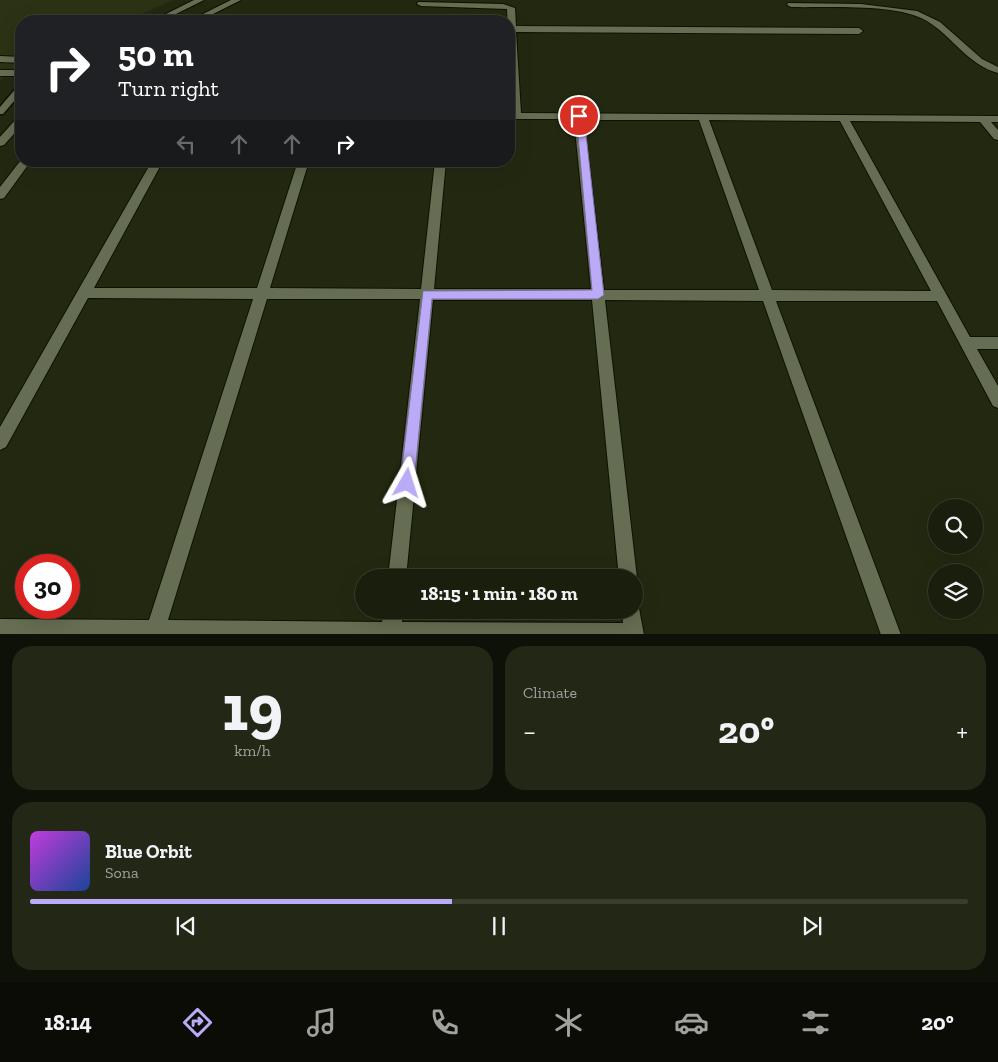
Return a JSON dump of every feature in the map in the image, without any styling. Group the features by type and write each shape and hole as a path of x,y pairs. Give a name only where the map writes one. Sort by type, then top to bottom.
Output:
{"street":[{"path":"169,15 200,0"},
{"path":"206,15 237,0"},
{"path":"420,4 508,6 511,8 511,15"},
{"path":"792,5 887,9 920,15 943,28 979,62 998,70"},
{"path":"515,30 622,28 859,31"},
{"path":"0,60 15,60"},
{"path":"0,73 15,73"},
{"path":"515,116 998,119"},
{"path":"579,116 627,569"},
{"path":"703,117 891,634"},
{"path":"843,117 998,401"},
{"path":"983,119 998,137"},
{"path":"0,143 15,127"},
{"path":"0,195 21,167"},
{"path":"0,442 155,167"},
{"path":"155,630 302,167"},
{"path":"398,569 440,167"},
{"path":"84,293 941,296"},
{"path":"966,343 998,343"},
{"path":"391,632 392,619"},
{"path":"0,629 31,632 155,630 229,633 634,634 632,619"}],"lane":[{"path":"0,112 15,95"}],"shaded area":[{"path":"0,0 173,0 139,15 15,15 15,71 0,81"}],"route":[{"path":"407,483 427,294 598,295 579,116"}]}
